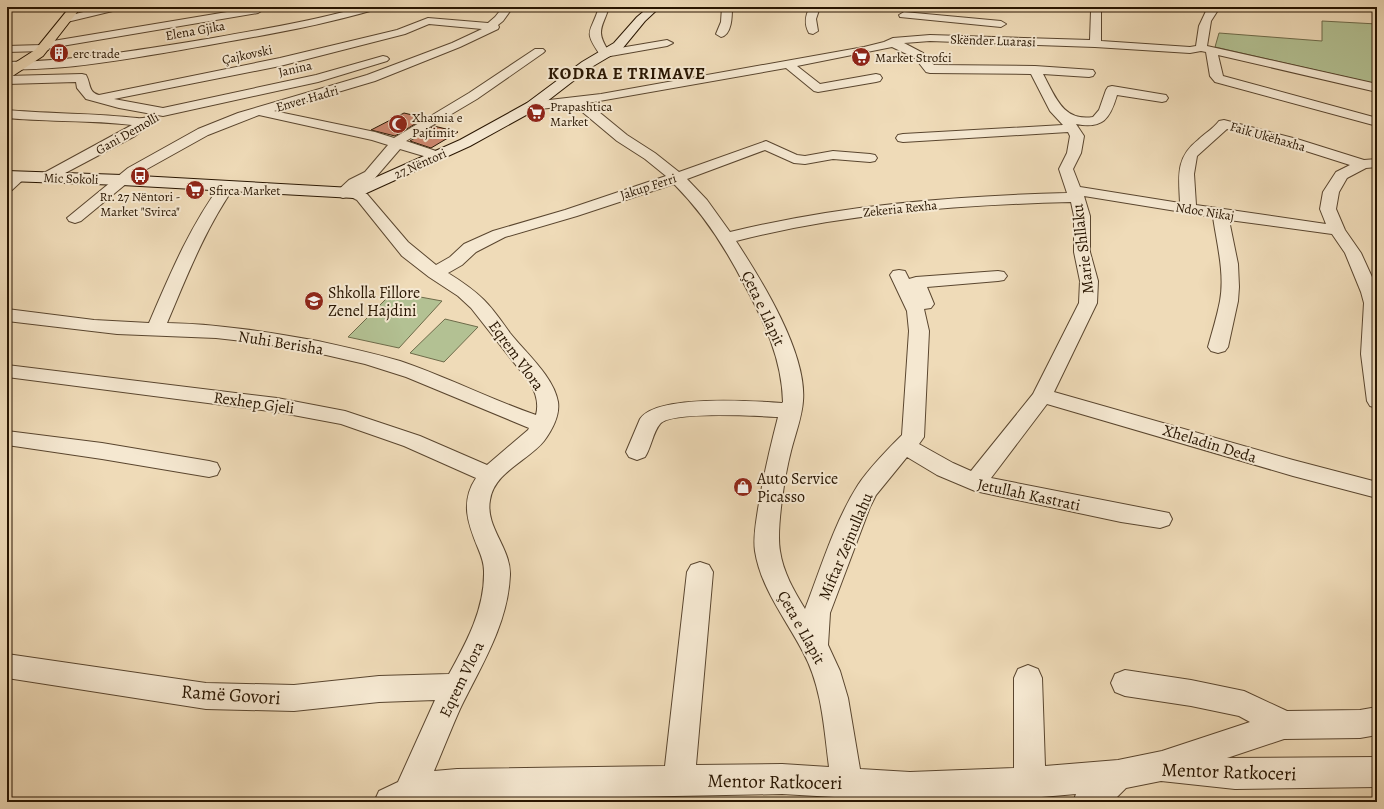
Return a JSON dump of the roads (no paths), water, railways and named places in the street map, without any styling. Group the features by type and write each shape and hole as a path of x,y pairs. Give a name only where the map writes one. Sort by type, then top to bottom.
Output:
{"main road":[{"path":"7,74 46,46 76,7"}],"street":[{"path":"7,8 12,7"},
{"path":"67,19 117,7"},
{"path":"7,49 46,46 110,36 258,10 255,7"},
{"name":"Elena Gjika","path":"7,66 142,54 292,26 373,7"},
{"name":"Enver Hadri","path":"122,180 187,140 227,122 371,78 474,38 494,27 490,26 499,19 508,7"},
{"path":"604,7 601,18 594,32 605,54"},
{"name":"27 Nëntori","path":"349,193 437,156 479,136 532,106 586,66 624,41 641,19 655,7"},
{"path":"721,34 726,22 727,7"},
{"path":"813,31 810,24 810,18 815,7"},
{"path":"918,7 904,15 893,35 926,61 930,69 1035,70 1089,73"},
{"path":"1095,44 1096,11 1098,7"},
{"path":"1215,7 1208,14 1205,20 1206,49 1216,76 1219,79 1377,122"},
{"path":"904,15 1001,24"},
{"name":"Çajkovski","path":"97,98 275,63 401,32 428,20 490,26"},
{"name":"Skënder Luarasi","path":"532,106 577,102 876,48 893,35 919,38 1095,44 1190,50 1206,49 1377,88"},
{"name":"Janina","path":"163,112 318,78 352,69 432,43"},
{"name":"27 Nëntori","path":"605,54 667,43"},
{"path":"349,193 354,183 370,175 396,143 405,135 473,96 539,51"},
{"path":"922,58 937,58"},
{"path":"1007,58 1022,59"},
{"path":"788,64 818,88 876,78"},
{"name":"Marie Shllaku","path":"975,483 1042,396 1088,303 1089,281 1082,252 1082,216 1080,206 1066,169 1074,153 1077,136 1065,117 1058,111 1035,70"},
{"name":"Gani Demolli","path":"7,80 82,78 83,88 86,93 97,98 163,112"},
{"path":"1065,117 1092,123 1101,118 1112,90 1162,98"},
{"name":"Çeta e Llapit","path":"577,102 676,177 706,208 738,254 771,317 781,340 788,365 793,393 791,411 786,424 774,482 767,531 767,550 772,571 781,591 814,645 826,671 834,698 847,782"},
{"path":"259,111 375,136 437,156"},
{"name":"Gani Demolli","path":"46,177 130,133 163,112"},
{"path":"7,114 113,119 145,123"},
{"name":"Faik Ukëhaxha","path":"1188,209 1186,179 1190,156 1224,124 1370,164"},
{"path":"903,138 1073,128"},
{"name":"Jakup Ferri","path":"434,273 456,261 470,248 499,234 572,213 773,143 794,159 804,160 833,155 870,158"},
{"path":"1370,164 1341,175 1330,192 1328,209 1337,230 1352,253 1373,292 1374,354 1377,401"},
{"name":"Mic Sokoli","path":"7,187 14,176 122,180 349,193"},
{"name":"Mic Sokoli","path":"75,218 122,180"},
{"path":"155,330 197,232 227,186"},
{"name":"Eqrem Vlora","path":"349,193 362,197 409,252 434,273 461,289 484,311 507,342 535,375 548,398 548,411 542,425 525,446 491,476 482,487 478,499 477,514 481,530 491,550 497,569 496,590 491,612 481,638 457,687 400,797"},
{"name":"Ndoc Nikaj","path":"1075,193 1337,230"},
{"name":"Zekeria Rexha","path":"726,238 791,223 864,211 1075,193"},
{"path":"1218,347 1229,301 1230,287 1229,264 1220,214"},
{"name":"Miftar Zejnullahu","path":"814,645 817,613 858,508 867,490 894,457 913,437 919,331 916,311 898,275"},
{"path":"917,380 928,354 930,321 916,282 998,276"},
{"name":"Nuhi Berisha","path":"7,315 107,327 205,331 269,338 371,359 406,371 514,416 542,425"},
{"name":"Rexhep Gjeli","path":"7,371 239,399 313,411 345,418 412,441 491,476"},
{"name":"Xheladin Deda","path":"1042,396 1107,412 1315,475 1377,490"},
{"path":"637,452 651,419 654,416 664,412 715,408 759,408 791,411"},
{"path":"7,438 131,455 210,469"},
{"name":"Jetullah Kastrati","path":"906,446 945,469 975,483 1121,514 1160,519"},
{"path":"679,780 700,572"},
{"name":"Ramë Govori","path":"7,666 206,696 294,698 380,689 457,687"},
{"path":"1028,678 1030,783"},
{"path":"1125,683 1191,693 1244,704 1284,725"},
{"path":"1161,766 1284,725 1360,724 1377,721"},
{"name":"Mentor Ratkoceri","path":"400,797 434,785 457,784 782,779 910,787 1030,783 1118,775 1161,766 1235,774 1377,772"},
{"path":"1089,802 1118,775"}],"place":[{"name":"erc trade","path":"59,53"},
{"name":"Market Strofci","path":"861,57"},
{"name":"Prapashtica Market","path":"536,113"},
{"name":"Xhamia e Pajtimit","path":"398,124"},
{"name":"Rr. 27 Nëntori - Market \"Svirca\"","path":"140,176"},
{"name":"Sfirca Market","path":"195,190"},
{"name":"Shkolla Fillore Zenel Hajdini","path":"314,301"},
{"name":"Auto Service Picasso","path":"743,487"}],"district":[{"name":"KODRA E TRIMAVE","path":"627,73"}]}
